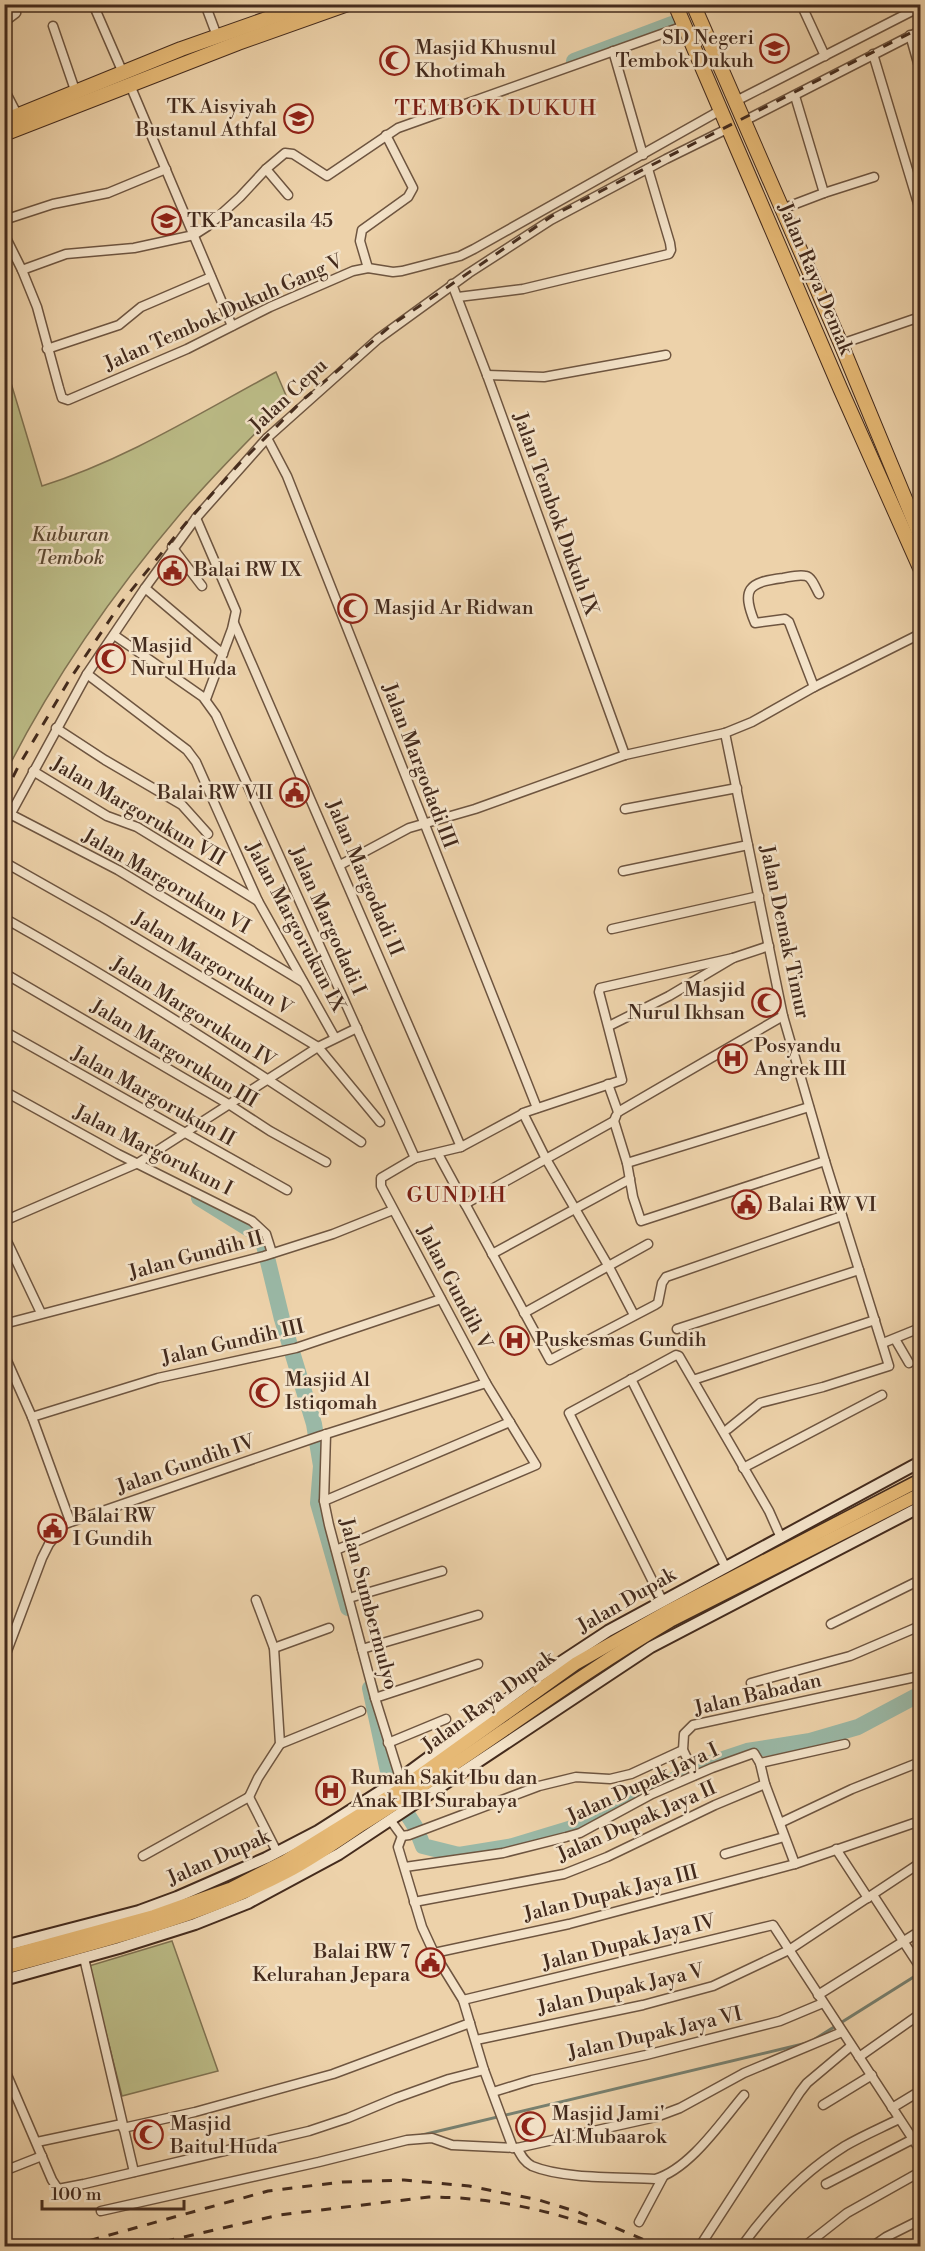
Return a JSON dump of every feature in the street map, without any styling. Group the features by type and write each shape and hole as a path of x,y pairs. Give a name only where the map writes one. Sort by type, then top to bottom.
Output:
{"highway":[{"path":"184,56 217,36 309,4"},
{"path":"4,134 184,56 348,4"},
{"name":"Jalan Raya Demak","path":"675,4 853,418 921,568"},
{"name":"Jalan Raya Demak","path":"693,4 841,344 921,535"},
{"path":"4,121 76,93 127,79"},
{"path":"853,418 869,410"}],"main road":[{"name":"Jalan Dupak","path":"4,1980 195,1924 238,1907 308,1859 391,1821 398,1795 545,1672 608,1631 662,1600 726,1568 921,1462"},
{"name":"Jalan Raya Dupak","path":"4,1968 147,1928 234,1898 289,1871 398,1795 575,1664 670,1610 921,1480"},
{"name":"Jalan Raya Dupak","path":"398,1795 641,1638 921,1494"},
{"name":"Jalan Dupak","path":"168,1905 318,1831 398,1795 637,1656 921,1507"},
{"path":"696,1608 702,1622"},
{"name":"Jalan Raya Dupak","path":"4,1957 24,1946 117,1927 168,1905 230,1888 308,1859"},
{"path":"4,1946 24,1946"}],"street":[{"path":"4,22 16,13 12,4"},
{"path":"93,4 232,326"},
{"path":"205,4 217,36"},
{"path":"801,4 825,56"},
{"path":"736,101 921,7"},
{"path":"22,270 66,254 134,248 194,236 240,197 266,169 288,152 327,176 386,135 457,106 684,26"},
{"path":"53,27 76,93"},
{"path":"744,121 921,31"},
{"path":"910,35 921,70"},
{"path":"614,51 643,155"},
{"path":"873,54 921,210"},
{"path":"4,89 18,116"},
{"path":"795,96 824,193"},
{"name":"Jalan Tembok Dukuh Gang V","path":"47,350 62,398 70,400 137,372 325,282 368,268 402,271 460,256 721,110"},
{"name":"Jalan Cepu","path":"4,826 87,674 172,548 267,438 378,339 452,284 551,220 729,128"},
{"path":"368,268 360,241 362,230 408,197 413,188 386,135"},
{"path":"4,220 53,204 108,193 166,169"},
{"path":"266,169 288,195"},
{"path":"458,297 523,289 668,255 671,247 648,169"},
{"path":"782,209 874,177"},
{"path":"4,234 37,308 47,350 119,324 147,303 211,277"},
{"name":"Jalan Tembok Dukuh IX","path":"452,284 625,755"},
{"path":"841,344 921,317"},
{"path":"487,375 544,376 666,355"},
{"name":"Jalan Margodadi III","path":"267,438 287,476 537,1108"},
{"path":"114,635 206,699 234,623 235,606 196,518"},
{"path":"172,548 202,586"},
{"path":"814,687 789,622 785,619 755,623 747,600 755,584 764,580 804,575 810,578 819,594"},
{"path":"145,588 223,654"},
{"name":"Jalan Margodadi II","path":"234,623 461,1147"},
{"path":"340,865 398,832 475,809 625,755 725,732 752,722 814,687 921,634"},
{"name":"Jalan Margorukun IX","path":"87,674 192,756 200,769 258,901 335,1038"},
{"name":"Jalan Margodadi I","path":"206,699 220,724 415,1158"},
{"path":"56,728 182,805 208,834"},
{"name":"Jalan Demak Timur","path":"725,732 783,1016 825,1161 883,1343 888,1368 760,1403 728,1430"},
{"name":"Jalan Margorukun VII","path":"33,771 107,816 137,827 258,901"},
{"path":"625,808 737,788"},
{"name":"Jalan Margorukun VI","path":"10,814 118,870 303,982"},
{"path":"623,871 748,845"},
{"name":"Jalan Margorukun V","path":"4,862 103,918 318,1047 380,1122"},
{"path":"612,929 759,896"},
{"name":"Jalan Margorukun IV","path":"4,918 63,951 268,1079 361,1142"},
{"path":"733,958 669,996 609,1026 599,988 733,958 769,946"},
{"name":"Jalan Margorukun III","path":"4,973 326,1162"},
{"path":"465,1204 546,1159 783,1016"},
{"name":"Jalan Gundih V","path":"336,1550 536,1465 486,1383 393,1210 381,1185 381,1178 415,1158 461,1147 523,1113 622,1080 609,1026"},
{"path":"4,1221 135,1164 318,1047 357,1028"},
{"name":"Jalan Margorukun II","path":"4,1031 287,1190"},
{"path":"609,1084 633,1197 641,1221 825,1161"},
{"name":"Jalan Margorukun I","path":"4,1091 135,1164 252,1221 266,1234 269,1254"},
{"path":"627,1163 809,1107"},
{"path":"523,1113 546,1159 609,1267 634,1316"},
{"path":"438,1154 552,1360 658,1303 662,1282 666,1277 842,1216"},
{"path":"492,1254 630,1179"},
{"name":"Jalan Gundih II","path":"4,1324 269,1254 333,1234 393,1210"},
{"path":"4,1235 41,1313"},
{"path":"524,1312 648,1244"},
{"path":"677,1329 859,1270"},
{"name":"Jalan Gundih III","path":"32,1417 158,1378 292,1348 441,1299"},
{"path":"696,1378 875,1320"},
{"path":"883,1343 920,1330"},
{"path":"895,1339 909,1363"},
{"path":"4,1354 32,1417 70,1521 60,1528 42,1558 4,1659"},
{"path":"662,1600 569,1413 676,1355 679,1355 769,1511 781,1538"},
{"path":"631,1380 726,1568"},
{"name":"Jalan Gundih IV","path":"70,1521 486,1383"},
{"path":"743,1468 882,1395"},
{"path":"324,1501 510,1422"},
{"name":"Jalan Sumbermulyo","path":"320,1437 324,1501 388,1743 398,1795"},
{"path":"349,1598 442,1571"},
{"path":"831,1624 921,1580"},
{"path":"256,1600 274,1648 280,1744"},
{"path":"362,1649 478,1616"},
{"path":"751,1683 850,1656 921,1626"},
{"path":"274,1648 329,1628"},
{"path":"375,1698 478,1664"},
{"name":"Jalan Babadan","path":"683,1750 684,1734 693,1725 921,1676"},
{"path":"143,1856 249,1797 258,1778 280,1744 361,1711"},
{"path":"388,1743 446,1719"},
{"path":"795,1864 765,1784 760,1763 845,1744"},
{"path":"663,2177 655,2179 558,2172 531,2165 524,2160 515,2148 484,2070 463,2000 434,1953 414,1902 398,1847 406,1835 426,1830 539,1786 576,1778 610,1779 631,1774 662,1762 683,1750 693,1771"},
{"name":"Jalan Dupak Jaya I","path":"405,1867 503,1853 566,1838 580,1833 693,1771 754,1753 760,1763"},
{"path":"780,1823 852,1789 921,1762"},
{"name":"Jalan Dupak Jaya II","path":"414,1902 564,1874 607,1857 715,1805 765,1784"},
{"path":"249,1797 277,1852"},
{"path":"391,1821 406,1835"},
{"name":"Jalan Dupak Jaya III","path":"434,1953 569,1924 795,1864 921,1821"},
{"path":"725,1854 784,1837"},
{"path":"836,1849 905,1941 921,1967"},
{"name":"Jalan Dupak Jaya V","path":"476,2040 703,1990 789,1950 921,1863"},
{"name":"Jalan Dupak Jaya IV","path":"463,2000 773,1925 789,1950"},
{"path":"818,1995 921,1931"},
{"path":"789,1950 921,2150"},
{"path":"84,1958 134,2172"},
{"name":"Jalan Dupak Jaya VI","path":"493,2092 532,2080 771,2024 824,2003"},
{"path":"859,2057 921,2014"},
{"path":"37,2142 195,2112 333,2074 470,2023"},
{"path":"101,2211 407,2140 432,2138 452,2145 515,2148 667,2114 744,2073 801,2051 840,2028"},
{"path":"700,2247 800,2092 807,2083 851,2046"},
{"path":"4,2067 52,2180 58,2189 309,2131 428,2087 484,2070"},
{"path":"823,2105 872,2075"},
{"path":"892,2108 921,2091"},
{"path":"639,2222 663,2177 697,2150 744,2095"},
{"path":"742,2247 772,2208 816,2168 846,2146 899,2119"},
{"path":"826,2184 913,2139"},
{"path":"4,2171 42,2156"},
{"path":"805,2247 847,2213 921,2172"},
{"path":"873,2247 886,2237 921,2220"}],"green space":[{"name":"Kuburan Tembok","path":"5,363 42,486 103,463 132,449 276,372 288,400 194,498 131,574 63,671 5,774"},
{"path":"172,1941 218,2071 122,2096 89,1966"}],"waterway":[{"path":"710,8 717,4"},
{"path":"574,61 672,24"},
{"path":"199,1198 262,1237 282,1319 314,1424 321,1466 318,1503 348,1608"},
{"path":"370,1688 392,1790 416,1828 423,1846 459,1855 513,1846 579,1826 702,1766 747,1751 810,1741 858,1727 920,1694"},
{"path":"815,2039 920,1973"},
{"path":"422,2135 807,2043"}],"railway":[{"path":"4,795 68,682 121,603 186,523 239,464 305,398 393,324 552,216 920,28"},
{"path":"70,2246 268,2191 342,2182 404,2180 469,2186 539,2200 578,2212 659,2246"},
{"path":"145,2246 279,2215 429,2197 509,2204 587,2224"}],"place":[{"name":"SD Negeri Tembok Dukuh","path":"775,49"},
{"name":"Masjid Khusnul Khotimah","path":"394,60"},
{"name":"TK Aisyiyah Bustanul Athfal","path":"298,119"},
{"name":"TK Pancasila 45","path":"166,221"},
{"name":"Balai RW IX","path":"173,570"},
{"name":"Masjid Ar Ridwan","path":"353,608"},
{"name":"Masjid Nurul Huda","path":"110,658"},
{"name":"Balai RW VII","path":"294,793"},
{"name":"Masjid Nurul Ikhsan","path":"766,1002"},
{"name":"Posyandu Angrek III","path":"733,1058"},
{"name":"Balai RW VI","path":"747,1205"},
{"name":"Puskesmas Gundih","path":"514,1340"},
{"name":"Masjid Al Istiqomah","path":"264,1392"},
{"name":"Balai RW I Gundih","path":"52,1528"},
{"name":"Rumah Sakit Ibu dan Anak IBI Surabaya","path":"330,1790"},
{"name":"Balai RW 7 Kelurahan Jepara","path":"431,1963"},
{"name":"Masjid Jami' Al Mubaarok","path":"531,2126"},
{"name":"Masjid Baitul Huda","path":"149,2135"}],"district":[{"name":"TEMBOK DUKUH","path":"496,108"},
{"name":"GUNDIH","path":"457,1195"}]}
